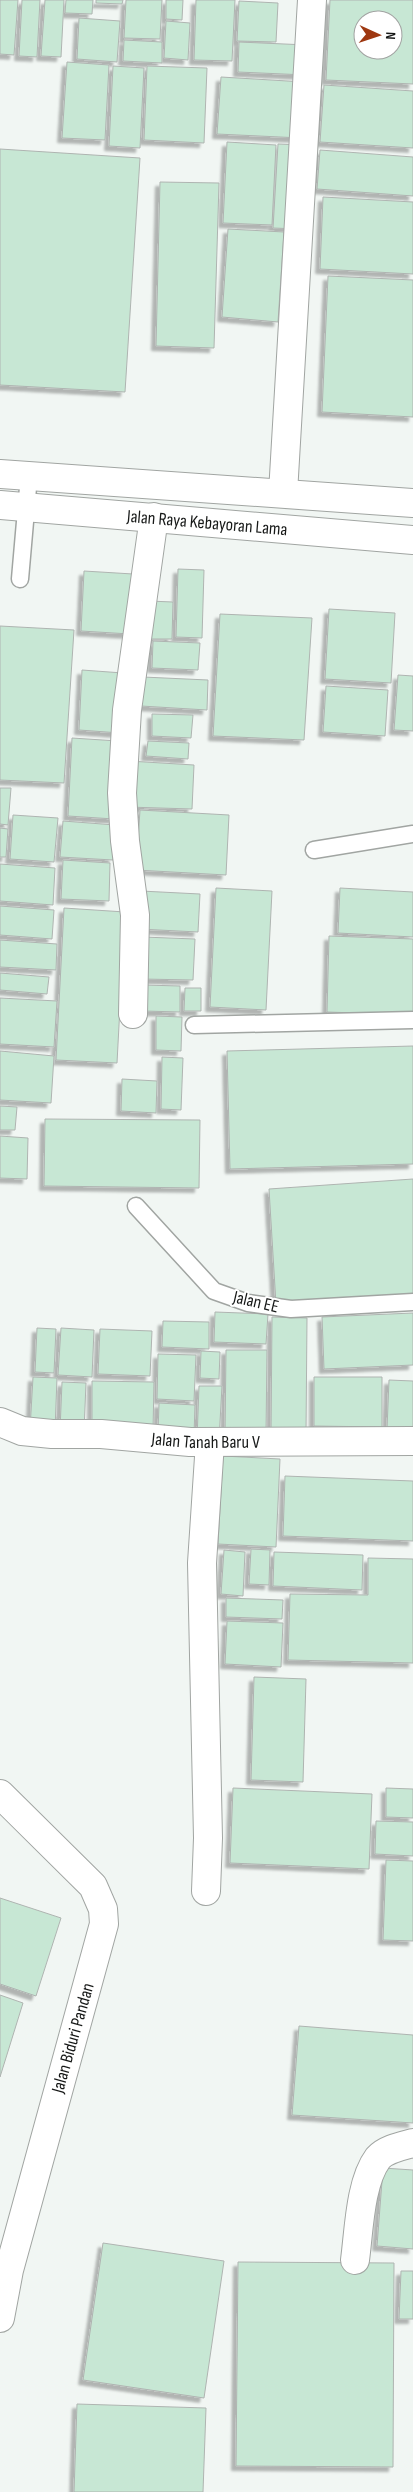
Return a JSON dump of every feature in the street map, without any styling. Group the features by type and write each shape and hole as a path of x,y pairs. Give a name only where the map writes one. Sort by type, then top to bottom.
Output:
{"street":[{"path":"283,493 312,0"},
{"name":"Jalan Raya Kebayoran Lama","path":"0,474 413,503"},
{"name":"Jalan Raya Kebayoran Lama","path":"13,506 413,540"},
{"path":"133,1014 135,915 125,841 122,793 127,710 154,517"},
{"name":"Jalan Tanah Baru V","path":"0,1422 22,1431 52,1434 100,1434 190,1442 413,1441"},
{"path":"206,1891 208,1838 202,1563 210,1442"},
{"name":"Jalan Biduri Pandan","path":"0,1794 93,1886 103,1909 104,1924 9,2270 0,2318"},
{"path":"355,2260 366,2184 374,2166 379,2158 394,2148 413,2142"}],"lane":[{"path":"20,579 13,506 28,476"},
{"path":"314,850 413,834"},
{"path":"194,1025 413,1020"},
{"name":"Jalan EE","path":"136,1206 214,1291 248,1303 291,1309 413,1302"}],"building":[{"path":"0,0 18,0 14,55 0,54"},
{"path":"22,0 40,0 37,57 19,56"},
{"path":"45,0 64,0 61,57 41,56"},
{"path":"66,0 93,0 92,14 65,13"},
{"path":"96,0 123,0 122,4 96,3"},
{"path":"126,0 162,0 160,39 124,38"},
{"path":"166,0 183,0 182,20 166,19"},
{"path":"196,0 235,0 232,61 194,60"},
{"path":"330,0 413,0 413,84 326,80"},
{"path":"239,1 278,3 276,42 237,41"},
{"path":"79,18 120,21 117,62 77,59"},
{"path":"166,21 190,23 188,60 164,58"},
{"path":"124,40 162,42 162,63 123,61"},
{"path":"239,42 307,45 306,75 238,72"},
{"path":"67,62 109,65 105,140 62,138"},
{"path":"113,66 144,68 140,148 109,146"},
{"path":"147,66 207,68 204,143 144,140"},
{"path":"221,77 304,82 301,138 217,134"},
{"path":"324,85 413,91 413,148 320,142"},
{"path":"227,142 276,145 272,225 223,223"},
{"path":"278,144 303,145 298,229 273,228"},
{"path":"0,149 140,158 125,392 0,385"},
{"path":"320,150 413,157 413,196 317,189"},
{"path":"160,182 219,183 214,348 156,346"},
{"path":"323,197 413,202 413,274 320,269"},
{"path":"228,229 284,232 278,322 222,317"},
{"path":"328,276 413,280 413,417 322,412"},
{"path":"178,569 204,570 202,638 176,637"},
{"path":"84,571 133,574 130,634 81,631"},
{"path":"149,601 173,602 172,639 148,639"},
{"path":"329,609 395,613 391,683 325,679"},
{"path":"220,614 312,618 304,740 213,736"},
{"path":"0,626 74,630 64,783 0,780"},
{"path":"153,641 200,643 198,670 152,668"},
{"path":"82,670 123,673 120,733 79,730"},
{"path":"398,675 413,676 413,731 394,730"},
{"path":"143,677 208,680 207,710 141,706"},
{"path":"326,686 388,690 385,736 323,732"},
{"path":"152,714 193,715 191,738 152,736"},
{"path":"72,738 118,741 114,819 68,816"},
{"path":"148,741 189,743 188,759 146,756"},
{"path":"129,761 194,765 192,809 127,807"},
{"path":"0,788 11,788 8,825 0,824"},
{"path":"140,810 229,815 226,875 136,870"},
{"path":"13,815 58,818 54,862 10,859"},
{"path":"63,821 115,825 113,860 60,857"},
{"path":"0,828 8,829 6,857 0,857"},
{"path":"63,860 110,863 109,901 61,899"},
{"path":"0,864 55,868 53,905 0,901"},
{"path":"216,888 272,891 266,1010 210,1007"},
{"path":"340,888 413,892 413,937 338,933"},
{"path":"141,891 200,894 198,932 139,929"},
{"path":"0,906 54,910 52,939 0,935"},
{"path":"64,908 125,912 117,1063 56,1060"},
{"path":"329,936 413,939 413,1015 327,1012"},
{"path":"143,937 195,939 193,980 142,979"},
{"path":"0,940 57,944 56,970 0,967"},
{"path":"0,973 49,977 47,994 0,990"},
{"path":"144,985 180,986 180,1012 143,1011"},
{"path":"185,988 201,988 201,1011 184,1011"},
{"path":"0,998 57,1001 54,1047 0,1044"},
{"path":"156,1016 182,1017 181,1051 156,1050"},
{"path":"413,1046 413,1164 230,1169 227,1051"},
{"path":"0,1051 54,1056 51,1103 0,1100"},
{"path":"162,1057 183,1058 181,1110 161,1109"},
{"path":"122,1079 157,1081 156,1113 121,1111"},
{"path":"0,1106 17,1107 15,1130 0,1130"},
{"path":"45,1119 200,1120 199,1188 44,1186"},
{"path":"0,1136 28,1138 27,1179 0,1178"},
{"path":"413,1179 413,1298 276,1304 269,1189"},
{"path":"215,1312 268,1314 266,1344 214,1342"},
{"path":"413,1313 413,1365 324,1369 322,1317"},
{"path":"272,1317 307,1318 306,1434 271,1434"},
{"path":"163,1321 209,1322 209,1349 162,1347"},
{"path":"37,1328 56,1329 54,1373 35,1372"},
{"path":"61,1328 94,1330 92,1377 58,1375"},
{"path":"100,1329 152,1331 150,1376 98,1374"},
{"path":"226,1350 267,1350 266,1435 225,1435"},
{"path":"201,1351 220,1352 219,1379 200,1378"},
{"path":"158,1354 196,1355 194,1401 157,1399"},
{"path":"33,1377 57,1378 55,1430 30,1429"},
{"path":"314,1377 382,1377 382,1427 314,1426"},
{"path":"389,1380 413,1381 413,1431 387,1429"},
{"path":"92,1381 154,1382 153,1431 92,1430"},
{"path":"62,1382 86,1383 84,1431 60,1430"},
{"path":"199,1386 222,1386 219,1440 197,1439"},
{"path":"159,1403 195,1405 194,1435 158,1433"},
{"path":"223,1456 280,1459 276,1547 218,1544"},
{"path":"285,1476 413,1481 413,1541 283,1536"},
{"path":"251,1549 270,1550 269,1585 249,1584"},
{"path":"224,1550 245,1552 243,1596 221,1594"},
{"path":"274,1552 363,1555 362,1590 273,1586"},
{"path":"368,1558 413,1559 413,1663 288,1660 290,1594 368,1595"},
{"path":"226,1598 283,1600 282,1619 226,1617"},
{"path":"227,1621 283,1623 281,1667 225,1664"},
{"path":"254,1677 306,1679 303,1782 251,1780"},
{"path":"233,1788 372,1794 369,1869 230,1863"},
{"path":"386,1788 413,1789 413,1818 386,1817"},
{"path":"376,1821 413,1822 413,1856 375,1854"},
{"path":"386,1860 413,1861 413,1941 383,1940"},
{"path":"0,1898 61,1918 36,1996 0,1984"},
{"path":"0,1995 23,2003 0,2077"},
{"path":"299,2026 413,2035 413,2123 292,2115"},
{"path":"383,2168 413,2170 413,2249 377,2246"},
{"path":"103,2243 224,2261 204,2398 83,2380"},
{"path":"238,2262 394,2263 393,2467 236,2466"},
{"path":"401,2271 413,2271 413,2319 399,2319"},
{"path":"77,2404 206,2408 203,2492 74,2492"}]}
